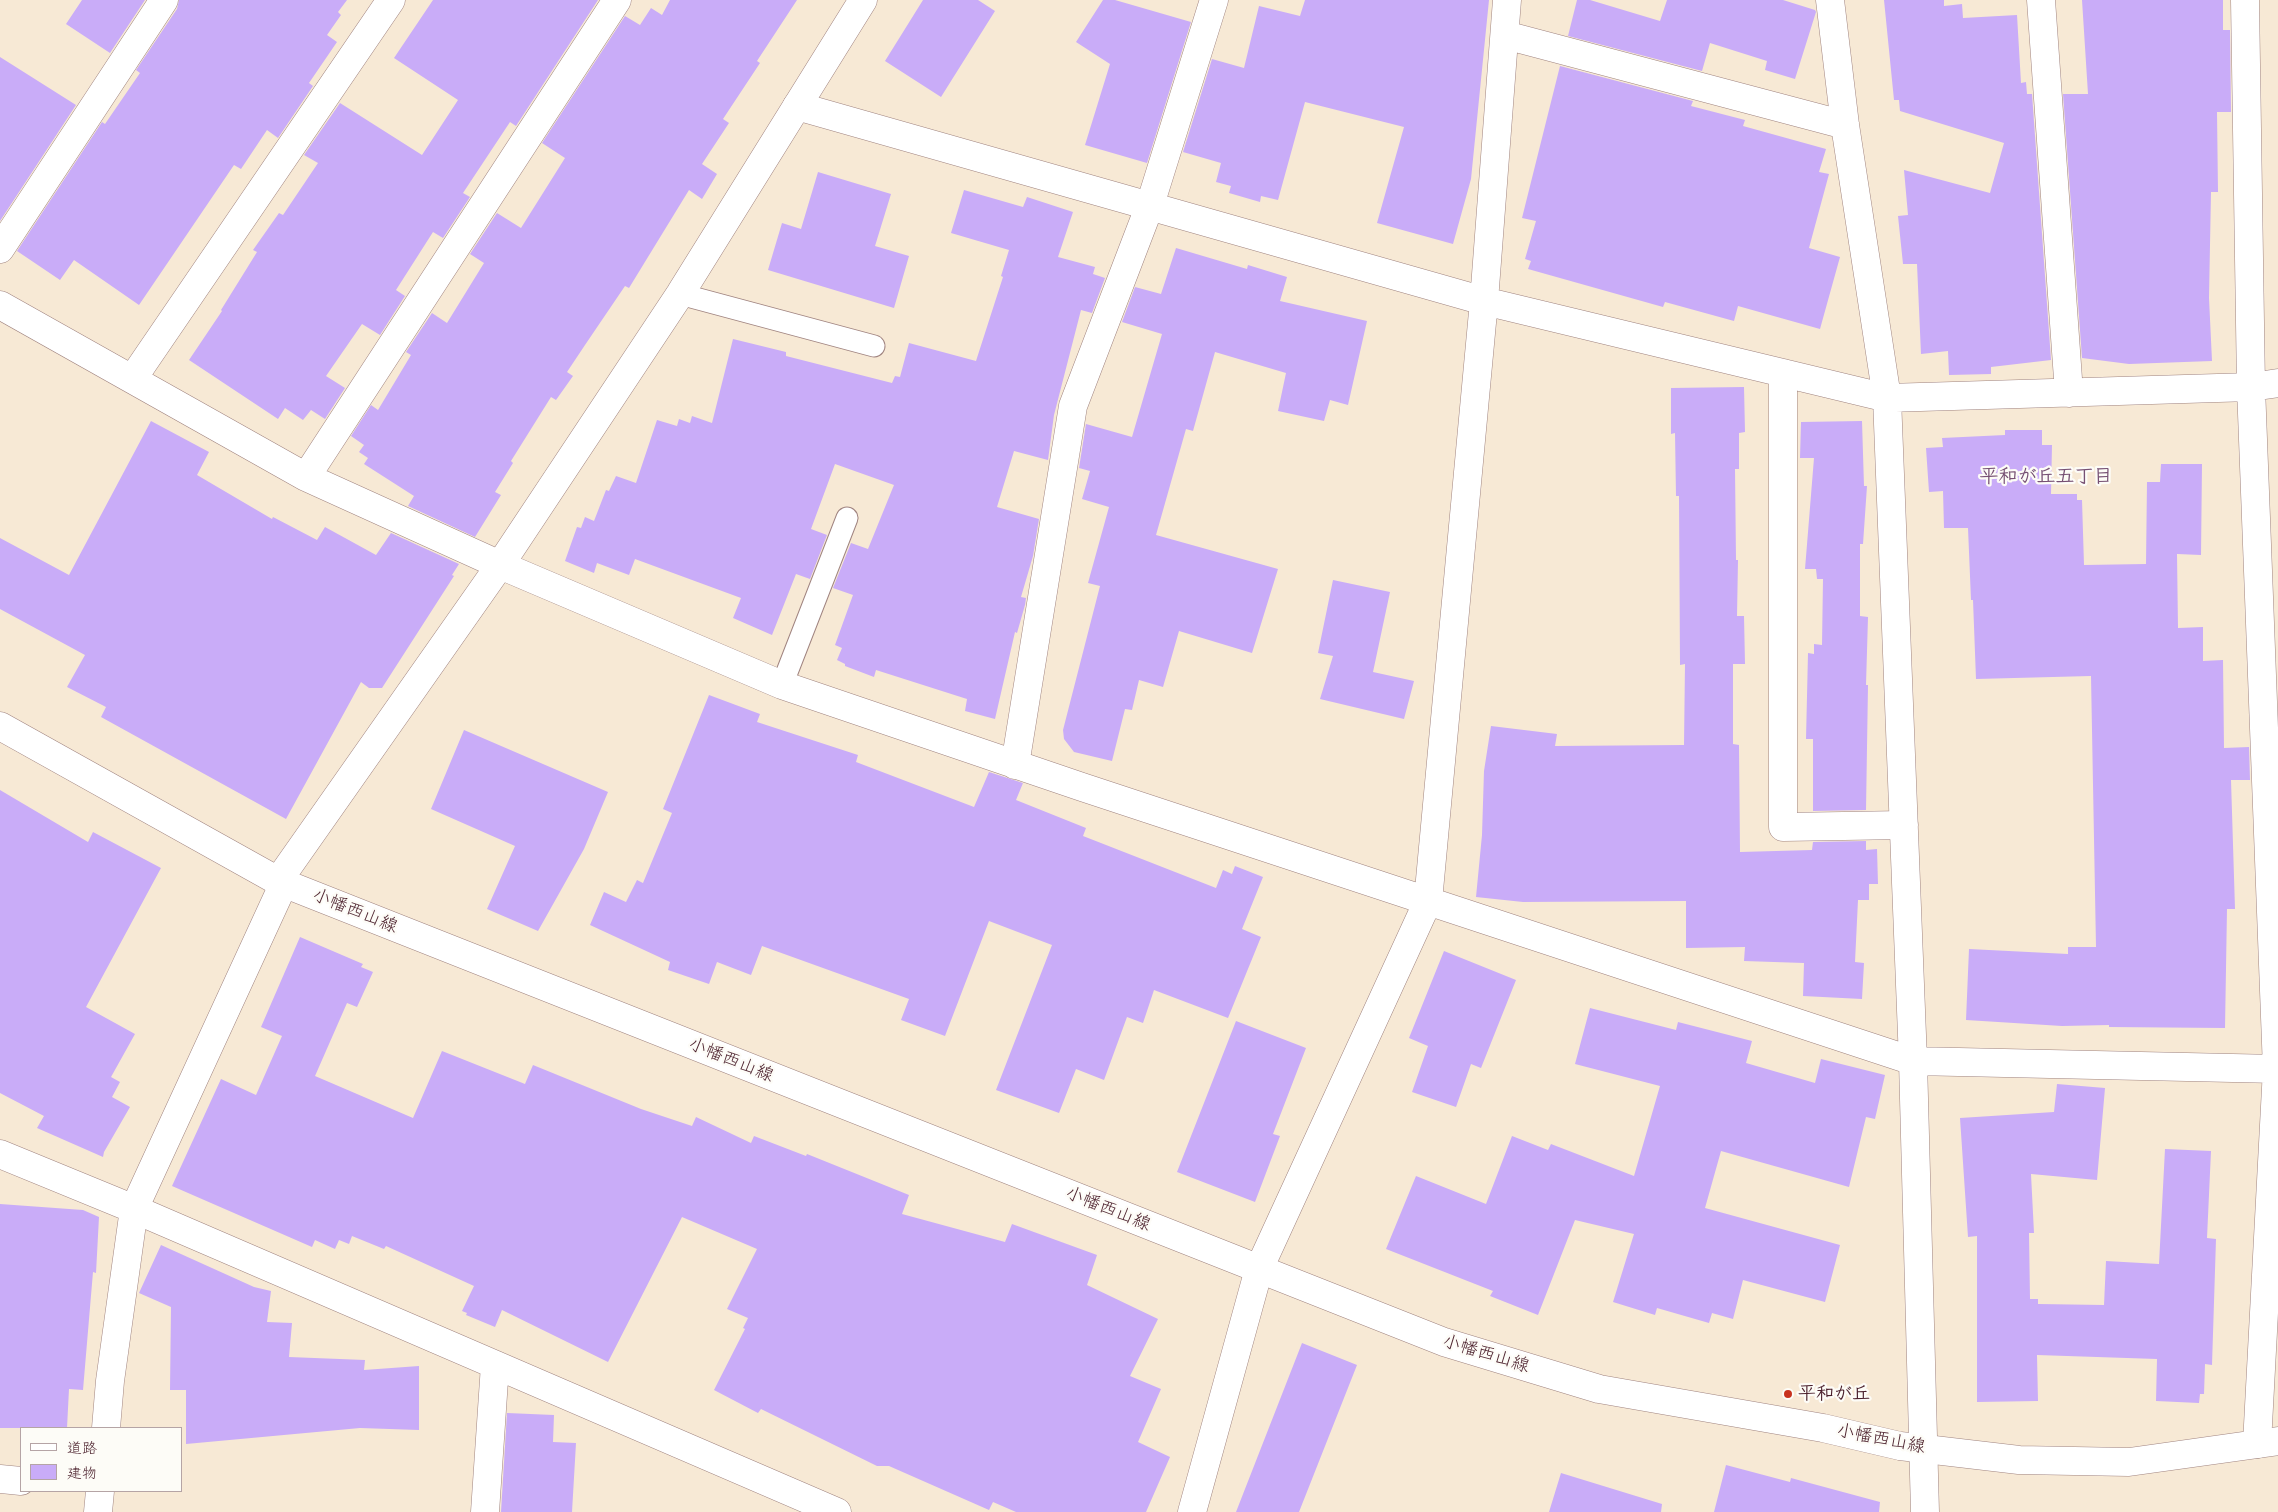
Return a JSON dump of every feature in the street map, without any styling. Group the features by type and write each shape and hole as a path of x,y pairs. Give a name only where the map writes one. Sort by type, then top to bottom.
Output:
{"street":[{"path":"0,249 164,0"},
{"path":"133,378 391,0"},
{"path":"306,477 617,0"},
{"path":"106,1427 110,1381 134,1209 281,882 500,565 680,294 864,0"},
{"path":"1015,764 1073,406 1150,206 1214,0"},
{"path":"1192,1512 1259,1269 1428,901 1484,301 1507,0"},
{"path":"1830,0 1845,125 1887,398 1913,1061 1926,1512"},
{"path":"2041,0 2069,393"},
{"path":"2245,0 2251,388 2277,1069 2267,1442"},
{"path":"1504,35 1845,125"},
{"path":"797,106 1484,301 1887,398 2251,388 2278,383"},
{"path":"0,305 133,378 306,477 500,565 782,685 1015,764 1913,1061 2277,1069"},
{"path":"1783,373 1783,827 1904,825"},
{"name":"小幡西山線","path":"0,726 281,882 1444,1342 1599,1389 1719,1408 1822,1428 1900,1446 1924,1449 2019,1460 2129,1462 2267,1442"},
{"path":"0,1154 134,1209 831,1511"},
{"path":"485,1512 495,1365"},
{"path":"0,1479 20,1481"},
{"path":"98,1512 100,1492"}],"lane":[{"path":"680,294 874,346"},
{"path":"782,685 847,518"}],"building":[{"path":"82,0 145,0 110,53 66,24"},
{"path":"179,0 347,0 338,12 341,15 327,35 337,42 309,83 313,86 278,138 267,130 241,169 234,165 139,305 74,260 60,280 17,251 102,122 105,124 140,73 136,70 177,9"},
{"path":"433,0 598,0 516,126 510,122 463,193 470,197 443,238 433,232 396,290 405,296 380,335 362,324 326,376 345,388 325,419 311,410 303,420 285,408 278,419 189,360 222,311 257,252 253,250 279,213 283,215 318,163 304,155 340,103 422,155 458,100 394,58"},
{"path":"670,0 797,0 757,61 760,63 723,119 729,123 702,164 717,174 702,199 689,190 629,288 625,286 567,372 573,376 556,400 551,397 511,461 513,463 495,492 501,495 475,537 408,506 414,496 364,464 368,458 359,452 364,445 351,436 371,405 378,410 411,355 406,352 432,313 447,323 484,263 470,254 497,213 521,228 565,158 542,143 625,16 640,25 651,8 662,15"},
{"path":"923,0 978,0 995,11 941,97 885,61"},
{"path":"1103,0 1115,0 1191,22 1147,163 1085,145 1110,64 1076,42"},
{"path":"1305,0 1489,0 1471,179 1453,244 1377,223 1404,127 1305,102 1278,200 1261,196 1260,202 1229,193 1231,186 1216,182 1221,163 1183,152 1212,59 1244,68 1259,6 1300,16"},
{"path":"1577,0 1590,0 1660,21 1667,0 1783,0 1815,10 1816,12 1795,79 1765,70 1767,61 1710,43 1702,71 1568,36"},
{"path":"1884,0 1944,0 1944,6 1962,4 1963,18 2017,15 2021,83 2026,82 2027,94 2032,94 2051,360 1991,367 1991,374 1949,375 1948,351 1921,354 1917,264 1903,264 1898,216 1908,215 1904,170 1990,193 2004,143 1900,111 1899,100 1894,100"},
{"path":"2082,0 2223,0 2223,30 2230,30 2231,112 2217,112 2218,192 2211,192 2209,298 2212,361 2129,364 2082,358 2063,94 2088,94"},
{"path":"0,57 76,105 0,221"},
{"path":"1560,66 1693,101 1691,106 1745,120 1743,126 1826,149 1819,172 1829,174 1809,248 1840,257 1820,329 1738,306 1734,321 1665,302 1663,307 1528,269 1531,261 1525,259 1536,221 1522,218"},
{"path":"818,172 891,194 875,246 909,256 894,308 768,270 782,223 801,229"},
{"path":"964,190 1023,207 1027,197 1073,212 1058,257 1095,267 1093,274 1105,278 1092,313 1081,310 1054,415 1048,460 1014,451 997,507 1039,519 1033,556 1021,597 1026,598 1025,605 1017,633 1015,632 995,719 965,711 967,699 876,670 874,677 845,666 845,664 837,660 842,648 835,645 853,595 833,588 851,543 868,549 894,485 835,464 811,529 827,535 810,579 796,574 772,635 733,618 741,598 635,559 629,575 597,563 594,573 565,561 577,527 581,528 585,517 594,521 606,490 609,491 616,476 636,483 657,420 677,426 679,419 690,423 692,416 712,423 733,339 786,352 786,356 892,383 895,376 900,377 909,343 976,361 1003,277 1001,276 1009,250 951,233"},
{"path":"1176,248 1247,269 1248,265 1287,277 1280,301 1367,321 1348,405 1330,400 1324,421 1278,411 1286,373 1215,352 1193,431 1186,429 1156,535 1278,569 1252,653 1179,631 1163,687 1139,680 1132,710 1125,709 1112,761 1074,752 1064,739 1063,730 1100,586 1088,583 1109,507 1082,499 1090,471 1079,468 1086,424 1132,437 1162,334 1122,322 1135,287 1161,294"},
{"path":"1744,387 1745,432 1739,433 1739,469 1735,469 1736,560 1738,560 1737,616 1744,616 1745,664 1733,664 1733,744 1739,745 1740,852 1812,850 1813,842 1866,841 1866,850 1877,849 1878,884 1869,884 1869,900 1858,900 1855,962 1864,963 1862,999 1803,996 1804,963 1744,961 1745,947 1686,948 1686,901 1523,902 1476,897 1482,835 1484,771 1491,726 1557,734 1555,746 1684,745 1685,664 1680,665 1679,496 1676,496 1675,433 1671,434 1671,388"},
{"path":"151,421 209,452 197,475 272,519 273,517 317,540 325,527 376,555 391,533 459,564 452,575 454,576 382,688 369,688 361,682 286,819 101,717 106,707 67,687 85,655 0,609 0,538 69,575"},
{"path":"1862,421 1864,486 1867,486 1863,544 1860,544 1860,616 1868,617 1866,810 1813,811 1813,739 1806,739 1808,653 1814,654 1814,644 1822,645 1823,579 1817,579 1816,569 1805,569 1814,458 1800,458 1801,422"},
{"path":"2005,430 2042,430 2042,445 2052,445 2051,494 2077,494 2077,500 2082,500 2084,565 2146,564 2147,482 2160,482 2161,464 2202,464 2201,555 2177,554 2178,628 2203,627 2203,661 2223,660 2224,748 2249,747 2250,780 2231,780 2235,909 2227,909 2225,1028 2109,1027 2109,1025 2062,1026 1966,1020 1969,949 2068,954 2068,947 2096,947 2091,676 1976,679 1968,528 1944,528 1943,491 1929,492 1926,448 1943,447 1942,438 2005,435"},
{"path":"1333,580 1390,592 1373,672 1414,681 1404,719 1320,699 1333,656 1318,653"},
{"path":"709,695 760,714 757,722 858,755 856,762 974,807 989,772 1023,783 1016,800 1086,828 1083,836 1216,888 1223,870 1232,874 1235,866 1263,877 1242,929 1261,937 1228,1018 1154,990 1143,1023 1127,1017 1104,1080 1076,1069 1059,1113 996,1090 1052,945 989,921 945,1036 901,1020 909,999 762,946 751,975 717,962 709,984 668,970 670,962 590,925 604,892 626,902 637,880 643,883 672,813 663,809"},
{"path":"464,730 608,792 584,849 538,931 487,909 515,846 431,809"},
{"path":"0,790 88,842 93,832 161,868 86,1007 135,1034 111,1077 120,1082 112,1097 130,1107 103,1157 37,1128 44,1116 0,1093"},
{"path":"300,937 363,964 361,967 373,972 357,1007 347,1003 315,1076 413,1118 442,1051 525,1084 533,1065 641,1109 692,1126 696,1117 751,1143 754,1136 806,1156 807,1154 909,1195 902,1214 1005,1242 1012,1224 1097,1255 1087,1285 1158,1319 1130,1376 1161,1389 1138,1442 1170,1457 1146,1512 1016,1512 993,1502 989,1510 889,1466 877,1466 761,1409 758,1413 714,1390 745,1329 743,1328 748,1318 727,1309 757,1249 682,1217 608,1362 502,1310 495,1327 466,1315 467,1313 462,1311 474,1286 386,1246 384,1249 352,1236 349,1244 339,1240 335,1249 315,1240 312,1247 172,1186 221,1079 256,1095 282,1036 261,1027"},
{"path":"1444,951 1516,980 1481,1068 1471,1064 1456,1107 1412,1092 1428,1046 1409,1038"},
{"path":"1590,1008 1676,1030 1678,1022 1752,1041 1746,1063 1815,1083 1821,1059 1885,1075 1875,1119 1866,1117 1849,1187 1721,1151 1705,1208 1840,1245 1825,1302 1743,1280 1733,1319 1712,1313 1709,1323 1657,1308 1655,1315 1613,1302 1634,1234 1575,1220 1538,1315 1490,1296 1493,1291 1386,1249 1416,1176 1486,1204 1512,1136 1548,1150 1551,1144 1634,1176 1660,1086 1575,1064"},
{"path":"1236,1021 1306,1048 1273,1134 1280,1136 1255,1202 1177,1172"},
{"path":"2057,1084 2105,1088 2097,1180 2031,1174 2034,1233 2029,1233 2030,1299 2038,1299 2038,1304 2104,1305 2106,1261 2159,1264 2165,1149 2211,1151 2207,1238 2216,1239 2212,1365 2205,1364 2204,1394 2200,1394 2199,1403 2156,1401 2157,1359 2037,1355 2038,1401 1977,1402 1977,1236 1968,1237 1960,1118 2054,1112"},
{"path":"0,1204 83,1210 99,1217 96,1273 93,1272 83,1390 69,1389 67,1427 0,1428"},
{"path":"161,1245 254,1287 271,1291 267,1322 292,1323 289,1357 365,1360 364,1370 419,1366 419,1430 360,1428 186,1444 186,1390 170,1390 171,1307 139,1293"},
{"path":"1302,1343 1357,1365 1299,1512 1236,1512"},
{"path":"507,1413 554,1415 553,1442 576,1443 572,1512 501,1512"},
{"path":"1726,1465 1790,1482 1791,1478 1880,1502 1879,1512 1714,1512"},
{"path":"1561,1473 1662,1504 1661,1512 1549,1512"}],"place":[{"name":"平和が丘","path":"1788,1394"}],"district":[{"name":"平和が丘五丁目","path":"2046,477"}]}
